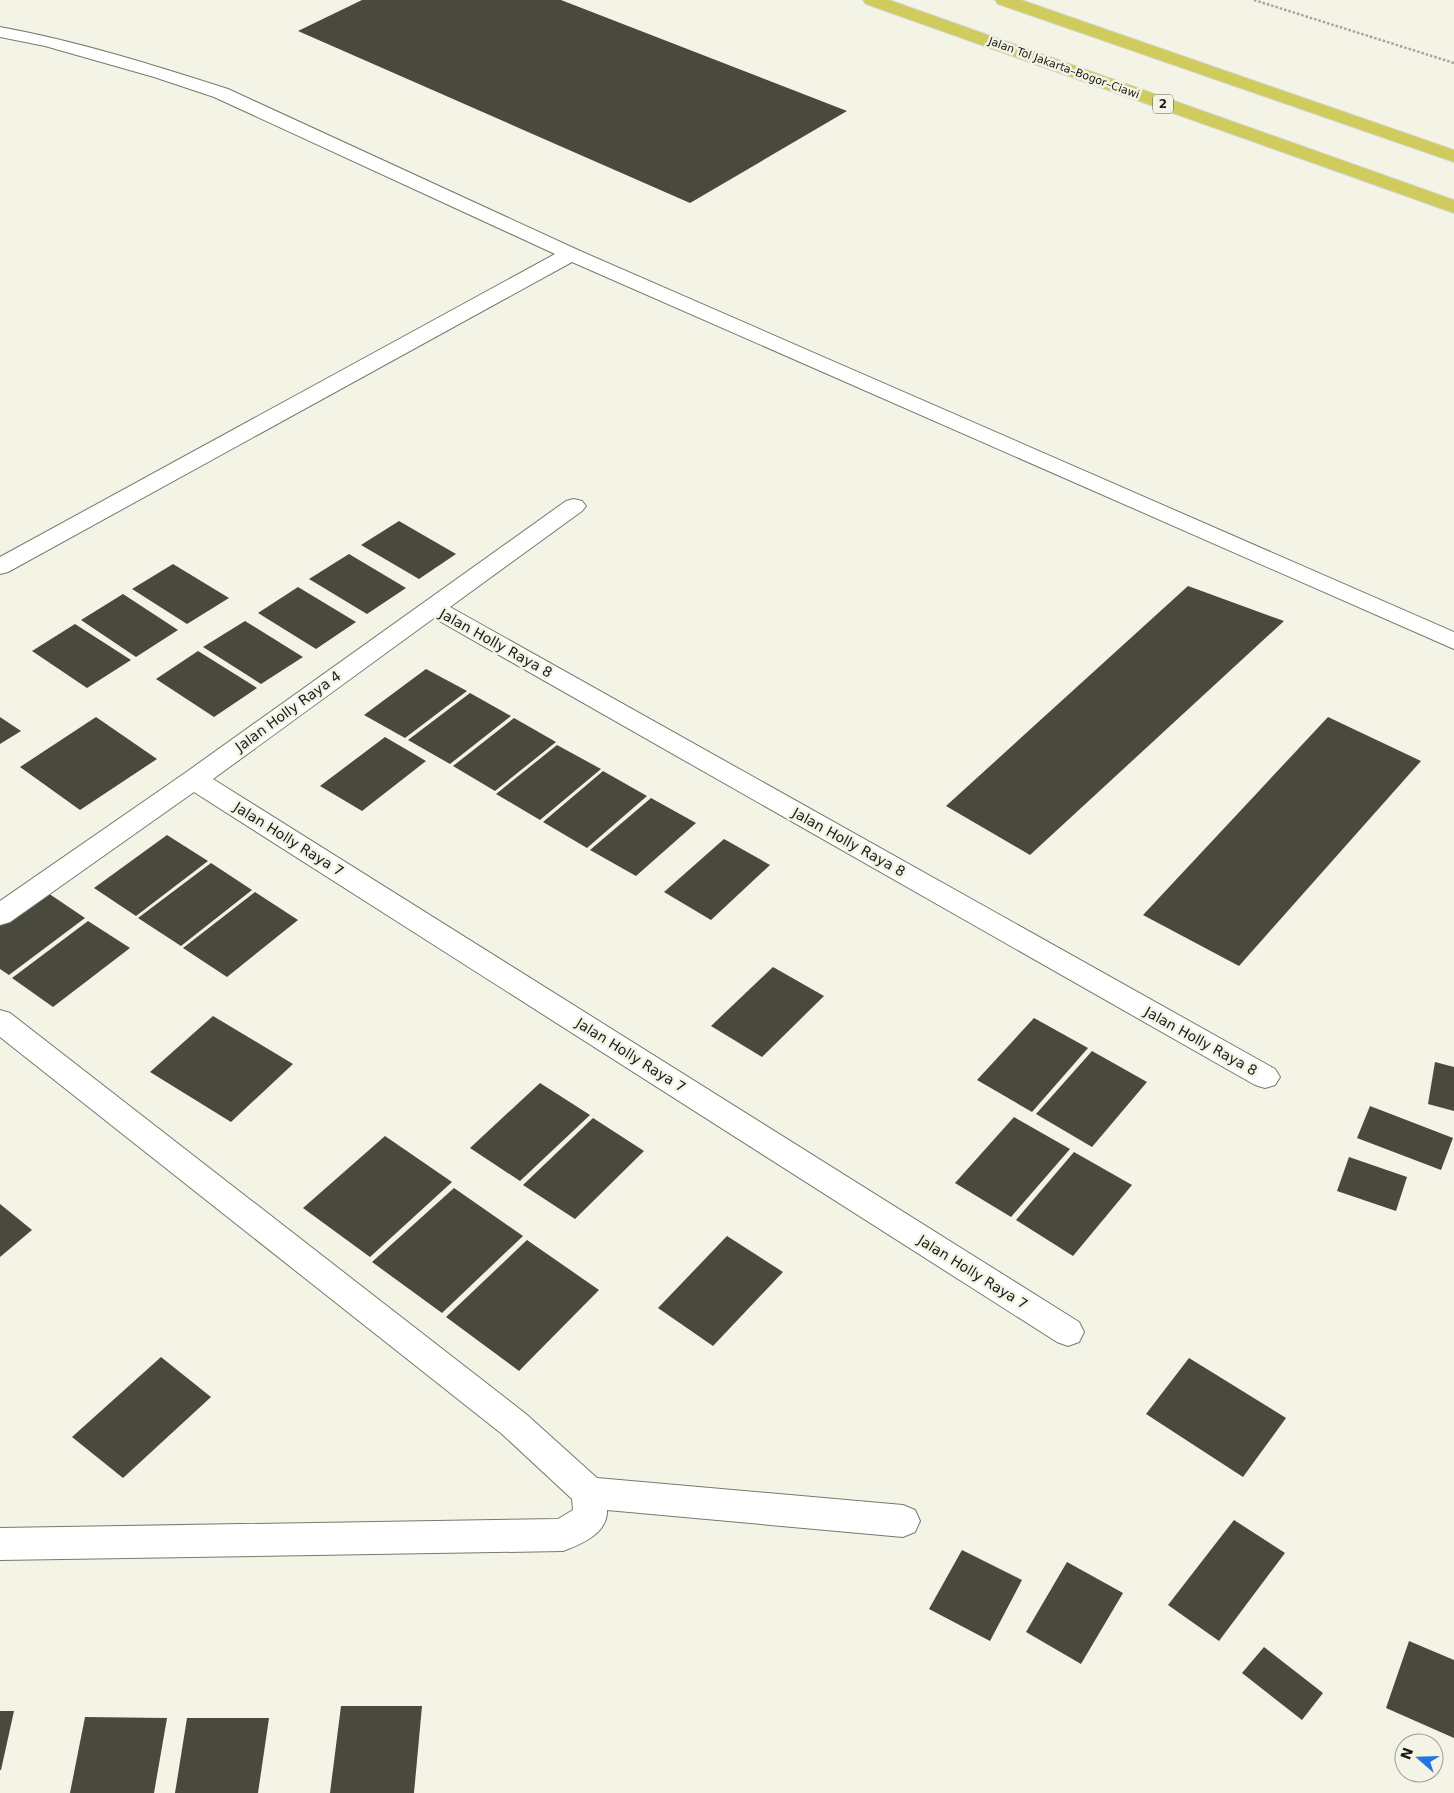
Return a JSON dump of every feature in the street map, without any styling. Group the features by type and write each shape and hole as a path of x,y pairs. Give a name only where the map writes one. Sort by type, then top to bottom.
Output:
{"highway":[{"name":"Jalan Tol Jakarta–Bogor–Ciawi","path":"872,0 1454,207"},
{"path":"1004,0 1454,156"}],"street":[{"path":"0,32 46,41 160,73 221,93 570,254 1454,640"},
{"path":"0,567 570,254"},
{"name":"Jalan Holly Raya 4","path":"0,915 194,779 574,506"},
{"name":"Jalan Holly Raya 8","path":"432,607 1265,1077"},
{"name":"Jalan Holly Raya 7","path":"194,779 1068,1332"},
{"path":"0,1021 514,1424 589,1492 903,1521"},
{"path":"0,1544 563,1535 590,1518 589,1492"}],"path":[{"path":"1254,0 1454,63"}],"building":[{"path":"362,0 561,0 847,111 690,203 298,31"},
{"path":"399,521 456,554 419,579 361,545"},
{"path":"349,554 406,588 367,614 309,579"},
{"path":"173,564 229,598 187,624 132,589"},
{"path":"1188,586 1284,621 1030,855 946,806"},
{"path":"298,587 356,622 316,649 258,613"},
{"path":"123,594 178,630 136,657 81,620"},
{"path":"245,621 303,657 261,684 203,647"},
{"path":"75,624 131,660 87,688 32,651"},
{"path":"198,651 257,688 214,717 156,679"},
{"path":"426,669 467,691 405,738 364,715"},
{"path":"470,693 511,716 450,764 408,740"},
{"path":"0,717 21,731 0,744"},
{"path":"96,717 157,759 80,810 20,767"},
{"path":"1328,717 1421,761 1239,966 1143,915"},
{"path":"514,718 556,742 495,791 453,766"},
{"path":"385,737 426,761 362,811 320,786"},
{"path":"557,745 601,769 540,820 496,794"},
{"path":"603,771 647,796 587,848 543,822"},
{"path":"651,798 696,823 636,876 590,850"},
{"path":"167,835 208,861 136,916 94,888"},
{"path":"724,839 770,865 711,920 664,892"},
{"path":"211,863 252,890 181,946 138,918"},
{"path":"45,891 85,918 9,975 0,969 0,924"},
{"path":"255,892 298,920 227,977 183,948"},
{"path":"88,921 130,948 53,1007 12,978"},
{"path":"773,967 824,996 762,1057 711,1026"},
{"path":"213,1016 293,1064 231,1122 150,1072"},
{"path":"1034,1018 1088,1048 1032,1112 977,1080"},
{"path":"1092,1051 1147,1082 1092,1147 1036,1114"},
{"path":"1435,1062 1454,1067 1454,1111 1428,1104"},
{"path":"540,1083 590,1115 520,1181 470,1148"},
{"path":"1370,1106 1453,1138 1441,1170 1357,1138"},
{"path":"1014,1117 1070,1149 1011,1217 955,1183"},
{"path":"593,1118 644,1151 575,1219 523,1185"},
{"path":"385,1136 452,1182 370,1257 303,1208"},
{"path":"1074,1152 1132,1185 1073,1256 1016,1220"},
{"path":"1349,1157 1407,1177 1396,1211 1337,1191"},
{"path":"454,1188 523,1236 442,1313 372,1262"},
{"path":"0,1204 32,1230 0,1257"},
{"path":"727,1236 783,1272 713,1346 658,1308"},
{"path":"527,1240 599,1290 519,1371 446,1317"},
{"path":"161,1357 211,1397 123,1478 72,1437"},
{"path":"1189,1358 1286,1418 1243,1477 1146,1414"},
{"path":"1234,1520 1285,1553 1219,1641 1168,1605"},
{"path":"962,1550 1022,1580 990,1641 929,1609"},
{"path":"1067,1562 1123,1593 1081,1664 1026,1632"},
{"path":"1409,1641 1454,1660 1454,1738 1386,1708"},
{"path":"1264,1647 1323,1693 1302,1720 1242,1673"},
{"path":"341,1706 422,1706 414,1793 330,1793"},
{"path":"0,1711 14,1711 1,1770 0,1770"},
{"path":"85,1717 167,1718 154,1793 70,1793"},
{"path":"187,1718 269,1718 258,1793 175,1793"}]}
